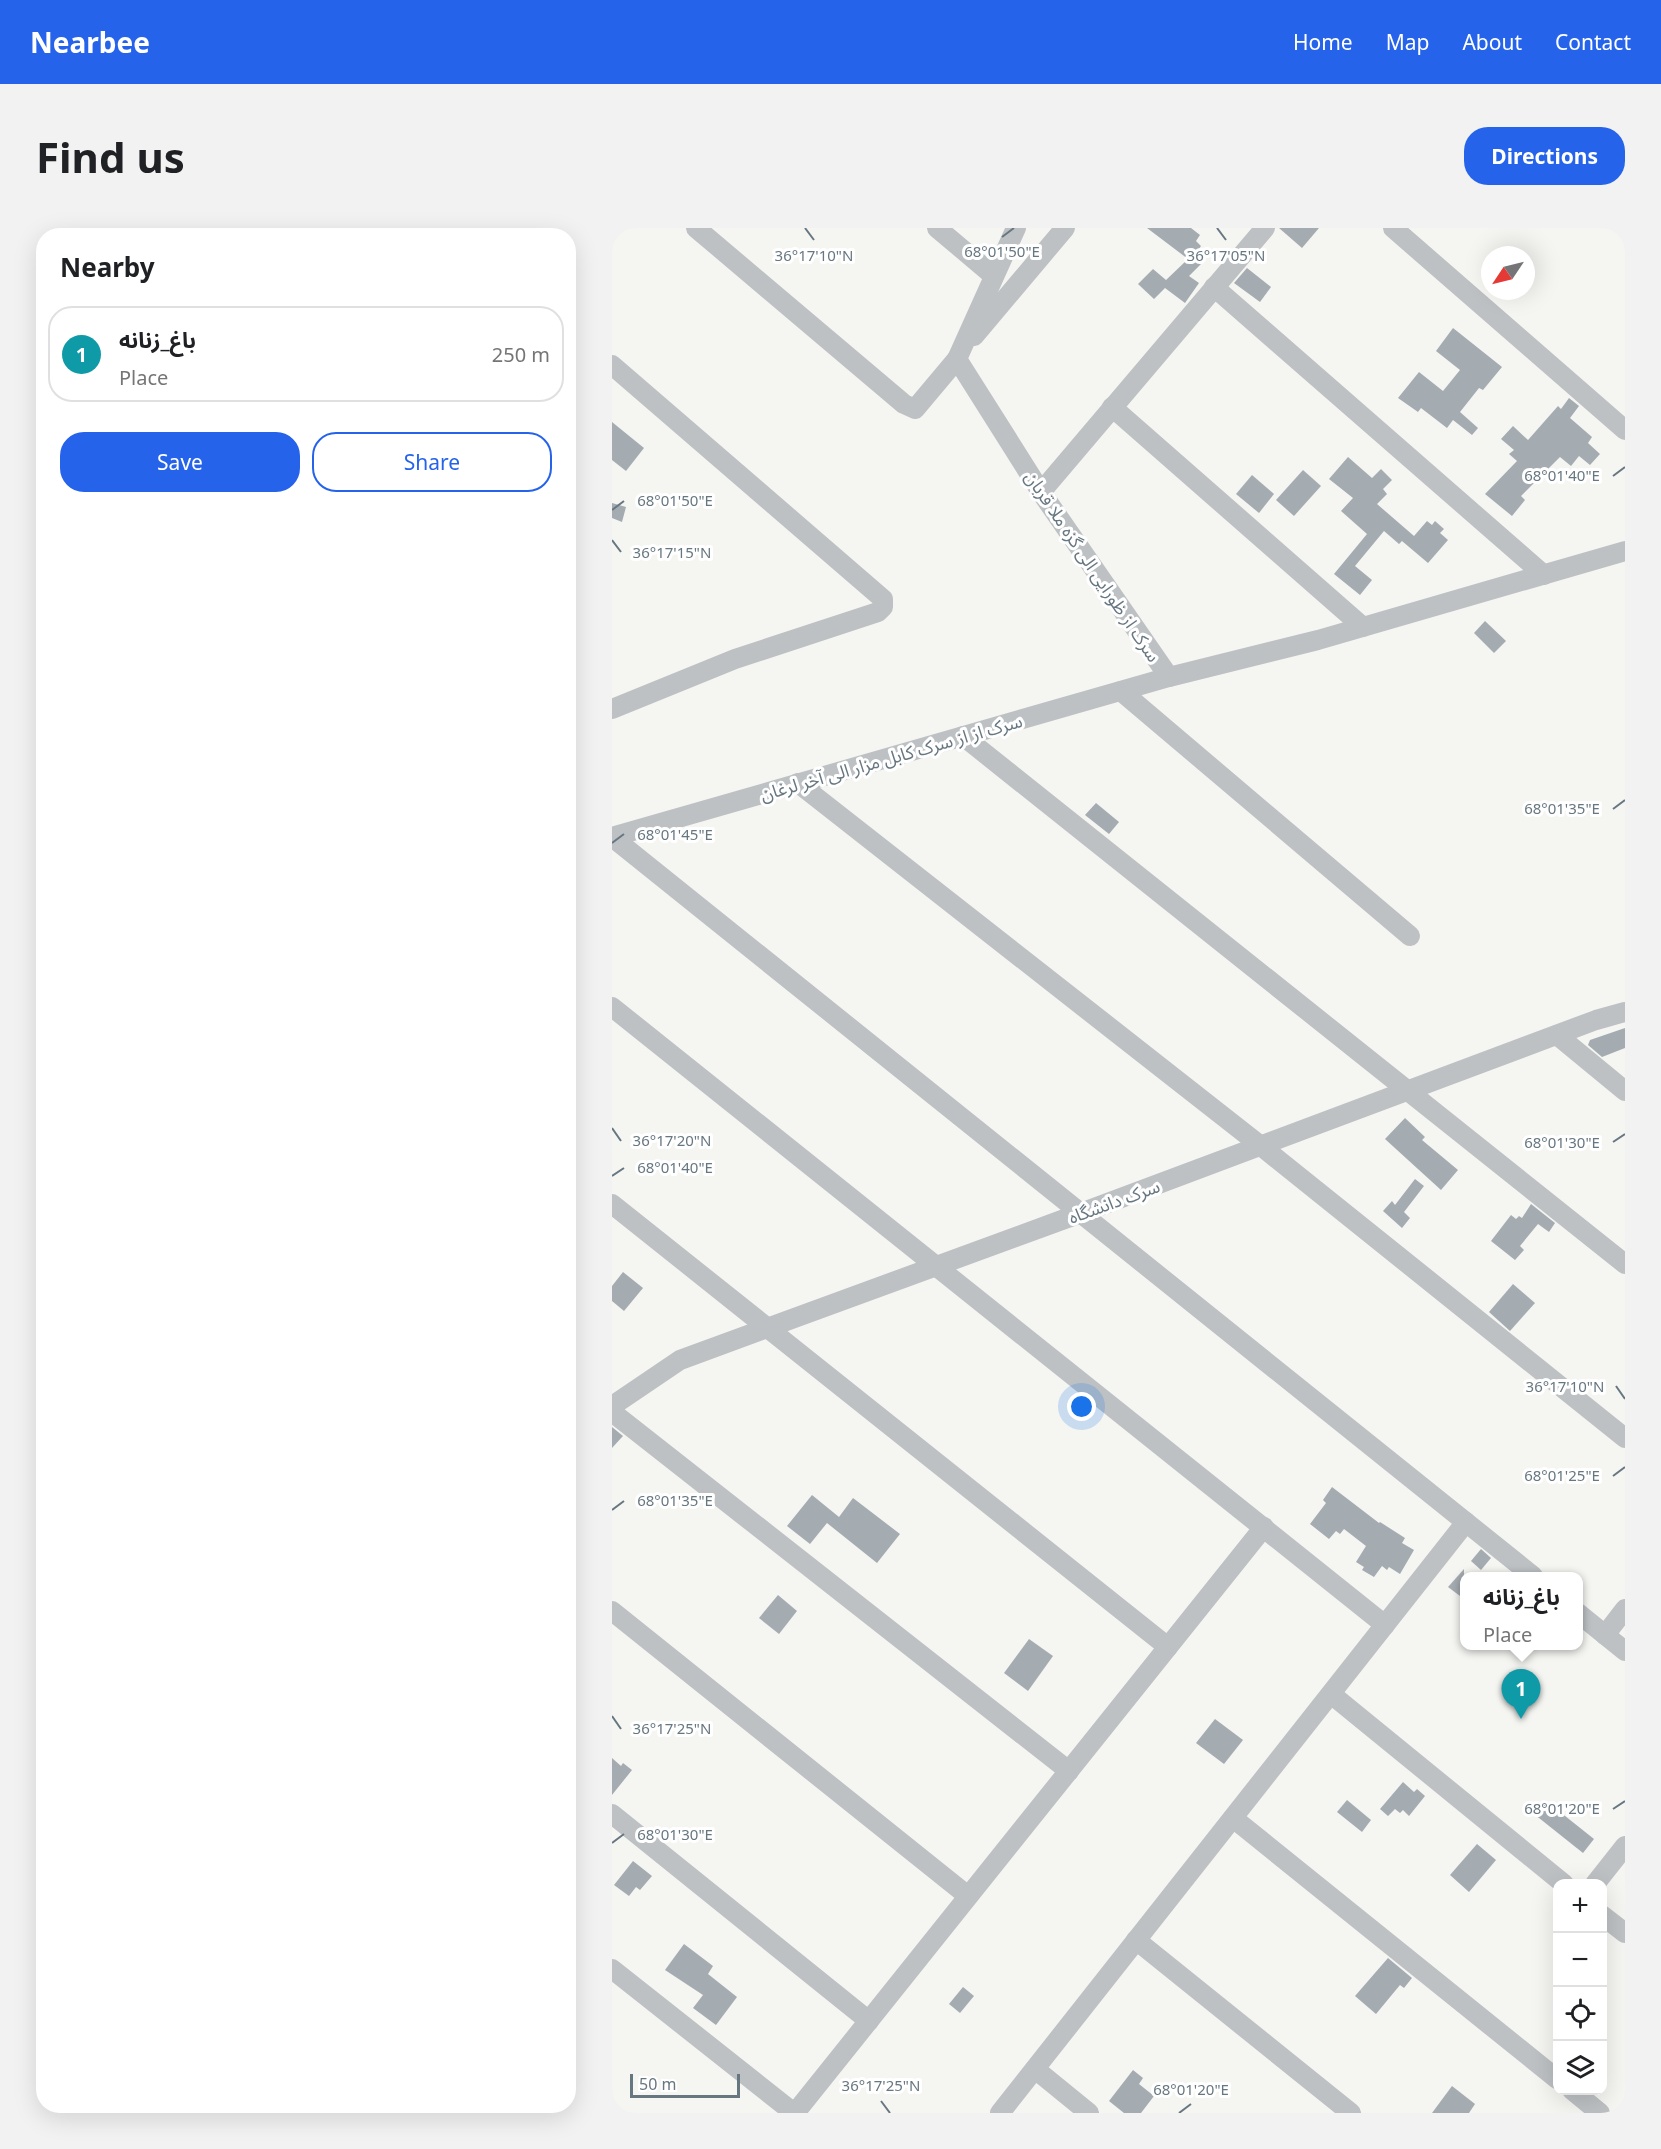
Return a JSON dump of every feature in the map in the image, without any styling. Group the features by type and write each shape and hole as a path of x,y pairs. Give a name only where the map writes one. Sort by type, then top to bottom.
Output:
{"street":[{"path":"696,228 904,404 915,410 1065,228"},
{"path":"937,228 994,276"},
{"path":"961,354 1016,228"},
{"path":"1041,492 1265,228"},
{"path":"1393,228 1625,430"},
{"path":"1214,287 1544,575"},
{"name":"سرک از ظورایی الی گزه ملا قربان","path":"961,354 1041,492 1169,677 1363,627 1625,551"},
{"path":"612,365 883,599 883,607 878,612 735,659 612,709"},
{"path":"1113,407 1363,627"},
{"name":"سرک از از سرک کابل مزار الی آخر لرغان","path":"612,837 1169,677"},
{"path":"1121,691 1410,936"},
{"path":"963,736 1625,1264"},
{"path":"798,783 1261,1146 1625,1438"},
{"path":"612,837 1528,1572"},
{"path":"612,1007 1385,1625"},
{"name":"سرک دانشگاه","path":"612,1406 680,1360 1596,1020 1625,1012"},
{"path":"1557,1035 1625,1091"},
{"path":"612,1204 1168,1647"},
{"path":"612,1412 1069,1771"},
{"path":"1000,2113 1466,1522"},
{"path":"612,1969 795,2113 1264,1527"},
{"path":"1605,1635 1625,1609"},
{"path":"612,1611 969,1896"},
{"path":"1583,1617 1625,1651"},
{"path":"1331,1694 1558,1879"},
{"path":"612,1814 869,2021"},
{"path":"1233,1818 1553,2076"},
{"path":"1599,1879 1625,1846"},
{"path":"1607,1919 1625,1933"},
{"path":"1136,1940 1351,2113"},
{"path":"1035,2069 1089,2113"},
{"path":"1577,2095 1600,2113"}],"building":[{"path":"1147,228 1191,228 1200,235 1196,241 1201,246 1194,256 1201,264 1189,276 1199,283 1185,303 1165,288 1154,299 1138,284 1153,269 1166,280 1188,259"},
{"path":"1279,228 1319,228 1302,248"},
{"path":"1247,268 1271,287 1260,302 1234,283"},
{"path":"1453,328 1502,367 1483,390 1479,388 1460,412 1478,428 1472,435 1453,420 1447,428 1421,408 1418,412 1398,398 1419,372 1443,391 1460,370 1436,351"},
{"path":"1569,398 1579,406 1570,418 1592,437 1588,443 1600,454 1590,465 1579,456 1571,466 1560,457 1521,496 1525,500 1512,516 1485,494 1517,461 1509,454 1514,450 1501,439 1513,426 1528,440 1558,406 1561,409"},
{"path":"612,422 644,448 626,471 612,460"},
{"path":"1348,457 1372,478 1381,469 1392,480 1383,489 1387,494 1377,504 1414,536 1427,521 1432,525 1435,521 1444,529 1440,533 1448,540 1428,563 1402,541 1399,544 1384,531 1355,566 1372,580 1360,595 1334,574 1367,534 1341,511 1353,498 1329,479"},
{"path":"1303,470 1321,486 1294,516 1276,500"},
{"path":"1252,475 1274,494 1259,513 1236,494"},
{"path":"612,503 626,507 622,522 612,518"},
{"path":"1485,621 1506,641 1494,653 1474,633"},
{"path":"1096,803 1119,822 1109,834 1085,815"},
{"path":"1625,1028 1625,1048 1602,1057 1588,1045 1590,1040"},
{"path":"1405,1118 1425,1137 1422,1140 1458,1170 1441,1190 1385,1139"},
{"path":"1415,1179 1424,1186 1404,1212 1410,1218 1402,1228 1383,1211 1392,1201 1395,1205"},
{"path":"1531,1204 1555,1223 1549,1232 1538,1224 1520,1246 1524,1250 1515,1260 1491,1241 1511,1215 1516,1219 1519,1216 1522,1218"},
{"path":"623,1272 643,1288 624,1311 612,1301 612,1286"},
{"path":"1513,1284 1535,1303 1510,1331 1489,1312"},
{"path":"612,1427 623,1436 612,1448"},
{"path":"1332,1487 1379,1523 1405,1538 1402,1543 1414,1550 1400,1574 1389,1567 1387,1570 1382,1566 1374,1577 1362,1570 1364,1567 1356,1562 1366,1546 1344,1529 1340,1534 1336,1531 1329,1539 1310,1524 1326,1503 1323,1500"},
{"path":"812,1495 839,1517 853,1498 900,1534 877,1563 827,1523 810,1544 787,1526"},
{"path":"1481,1549 1491,1558 1481,1570 1471,1561"},
{"path":"1460,1574 1460,1596 1448,1587"},
{"path":"778,1595 797,1611 779,1634 759,1618"},
{"path":"1029,1639 1053,1656 1028,1691 1004,1673"},
{"path":"1215,1719 1243,1740 1224,1764 1196,1743"},
{"path":"612,1758 621,1766 623,1763 632,1770 612,1795"},
{"path":"1403,1782 1414,1792 1417,1789 1425,1796 1409,1816 1403,1810 1400,1813 1395,1809 1388,1816 1380,1809"},
{"path":"1347,1800 1371,1820 1362,1832 1337,1812"},
{"path":"1545,1800 1594,1839 1583,1853 1534,1814"},
{"path":"1477,1844 1496,1860 1469,1892 1450,1875"},
{"path":"633,1861 652,1876 640,1890 636,1887 629,1896 614,1885"},
{"path":"684,1944 713,1966 708,1974 737,1997 716,2025 693,2008 703,1995 665,1970"},
{"path":"1388,1958 1412,1978 1404,1988 1400,1985 1376,2014 1355,1996"},
{"path":"963,1987 974,1996 960,2013 949,2004"},
{"path":"1133,2070 1143,2078 1139,2084 1154,2096 1141,2113 1124,2113 1109,2101"},
{"path":"1452,2086 1475,2104 1469,2113 1432,2113"}],"place":[{"name":"باغ_زنانه","path":"1521,1719"}]}
